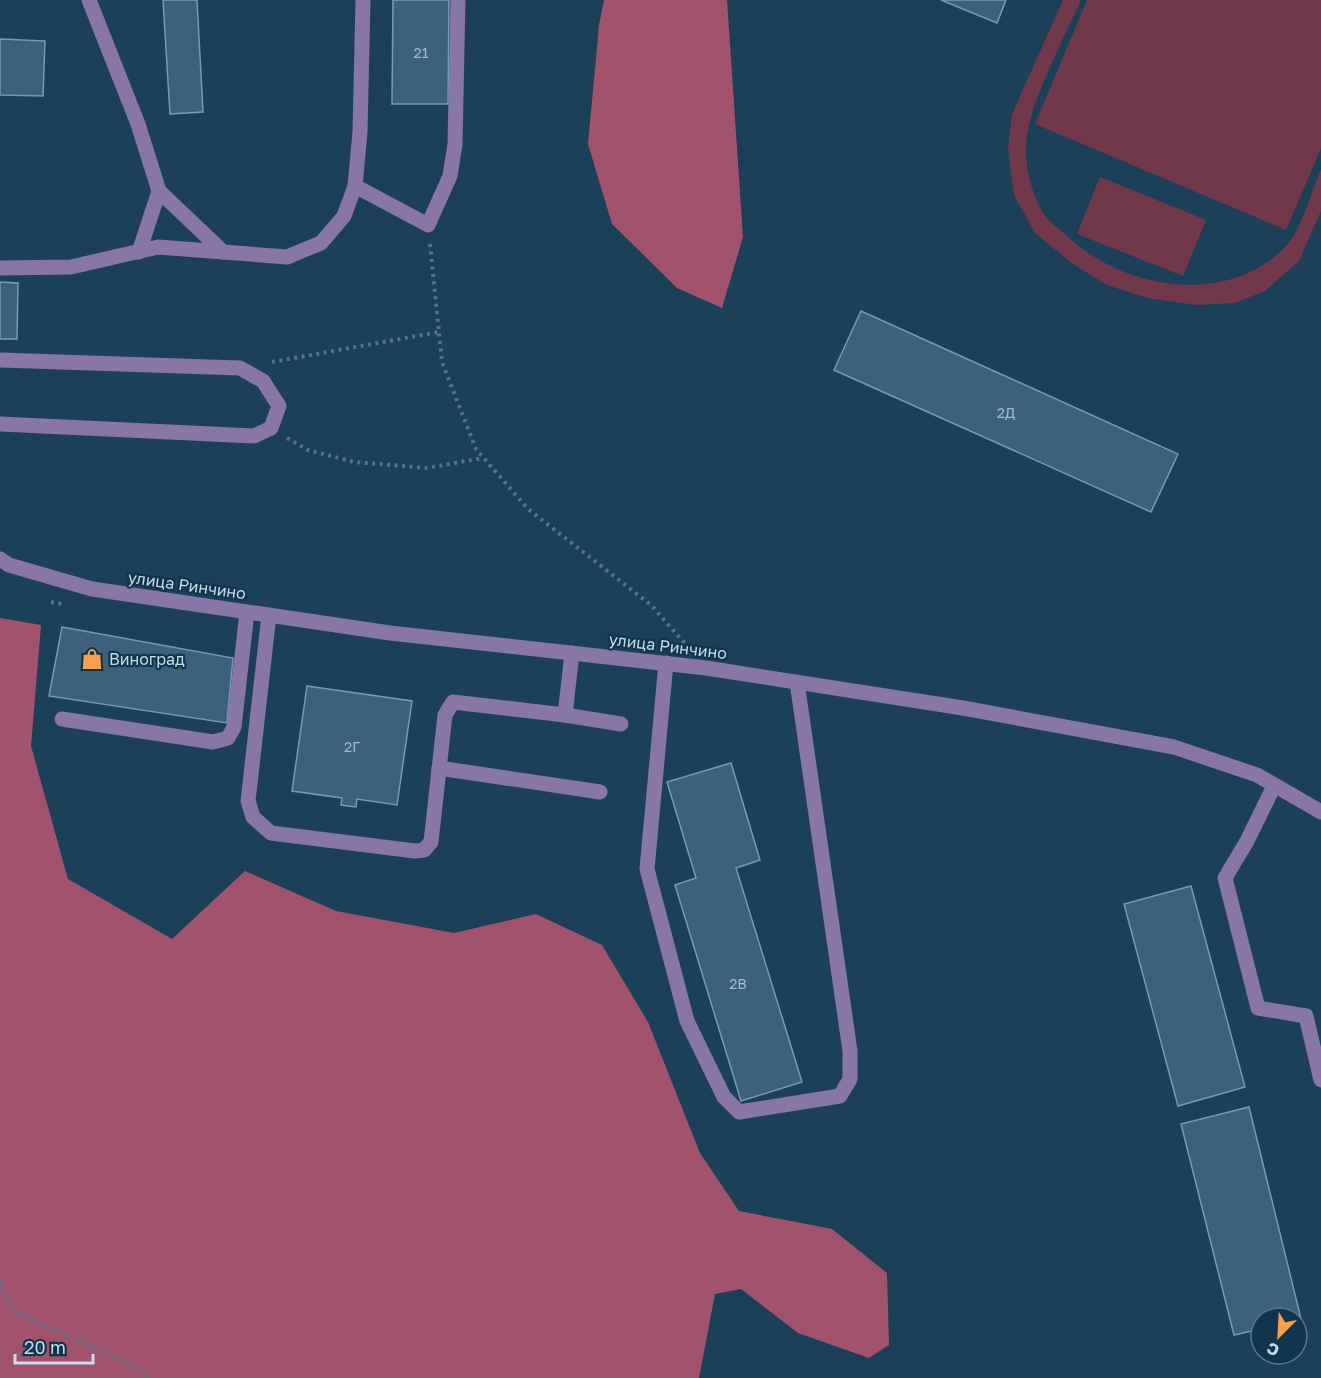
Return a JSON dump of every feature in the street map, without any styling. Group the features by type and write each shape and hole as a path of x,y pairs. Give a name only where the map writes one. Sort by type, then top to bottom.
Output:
{"street":[{"path":"89,0 138,124 159,191 223,252"},
{"path":"0,268 71,267 158,247 287,257 321,243 344,216 356,186 360,132 363,0"},
{"path":"356,186 428,225 450,176 455,144 458,0"},
{"path":"139,252 159,191"},
{"path":"0,360 240,368 263,381 279,406 271,428 254,436 0,424"},
{"name":"улица Ринчино","path":"3,564 92,590 390,633 706,668 963,708 1174,747 1257,775 1321,813"},
{"path":"62,719 213,742 228,738 234,727 247,612"},
{"path":"269,615 248,801 253,817 270,833 424,850 431,842 445,715 453,702 621,724"},
{"path":"565,715 572,653"},
{"path":"666,663 647,869 687,1021 724,1096 739,1112 840,1096 850,1079 850,1051 797,682"},
{"path":"439,768 600,792"},
{"path":"1275,786 1248,841 1225,878 1258,1008 1306,1016 1321,1080"}],"path":[{"path":"428,225 442,363 476,449 528,509 651,605 706,668"},
{"path":"240,368 439,332"},
{"path":"271,428 308,450 354,462 427,468 484,458"},
{"path":"0,1280 5,1296 15,1312 135,1367 149,1378"}],"shaded area":[{"path":"604,0 727,0 743,237 722,308 677,288 612,224 588,144 599,25"},
{"path":"1063,0 1081,0 1039,94 1027,133 1027,166 1033,191 1044,214 1090,254 1117,269 1147,279 1177,284 1208,284 1237,277 1264,264 1288,244 1301,220 1321,169 1321,211 1299,261 1265,291 1235,303 1197,305 1147,298 1107,285 1073,264 1035,233 1014,195 1008,149 1012,114"},
{"path":"1087,0 1321,0 1321,148 1286,230 1035,124"},
{"path":"1100,177 1206,220 1183,276 1077,234"},
{"path":"0,618 41,625 31,746 68,879 172,939 245,871 336,911 454,933 536,914 602,945 648,1022 700,1153 739,1211 832,1229 887,1273 889,1345 869,1358 798,1333 741,1289 715,1294 699,1378 0,1378"}],"building":[{"path":"163,0 197,0 203,112 170,114"},
{"path":"393,0 449,0 448,104 392,104"},
{"path":"941,0 1006,0 997,23"},
{"path":"0,39 45,41 43,96 0,95"},
{"path":"0,282 18,283 17,339 0,339"},
{"path":"861,311 1178,454 1151,512 834,370"},
{"path":"62,627 233,658 227,723 49,696"},
{"path":"307,686 412,701 397,805 357,799 356,807 341,805 342,798 292,791"},
{"path":"731,763 760,860 736,868 802,1082 741,1101 675,885 696,878 667,782"},
{"path":"1191,886 1245,1087 1178,1106 1124,904"},
{"path":"1249,1107 1298,1306 1249,1306 1249,1332 1234,1335 1181,1124"}],"place":[{"name":"Виноград","path":"92,659"}]}
